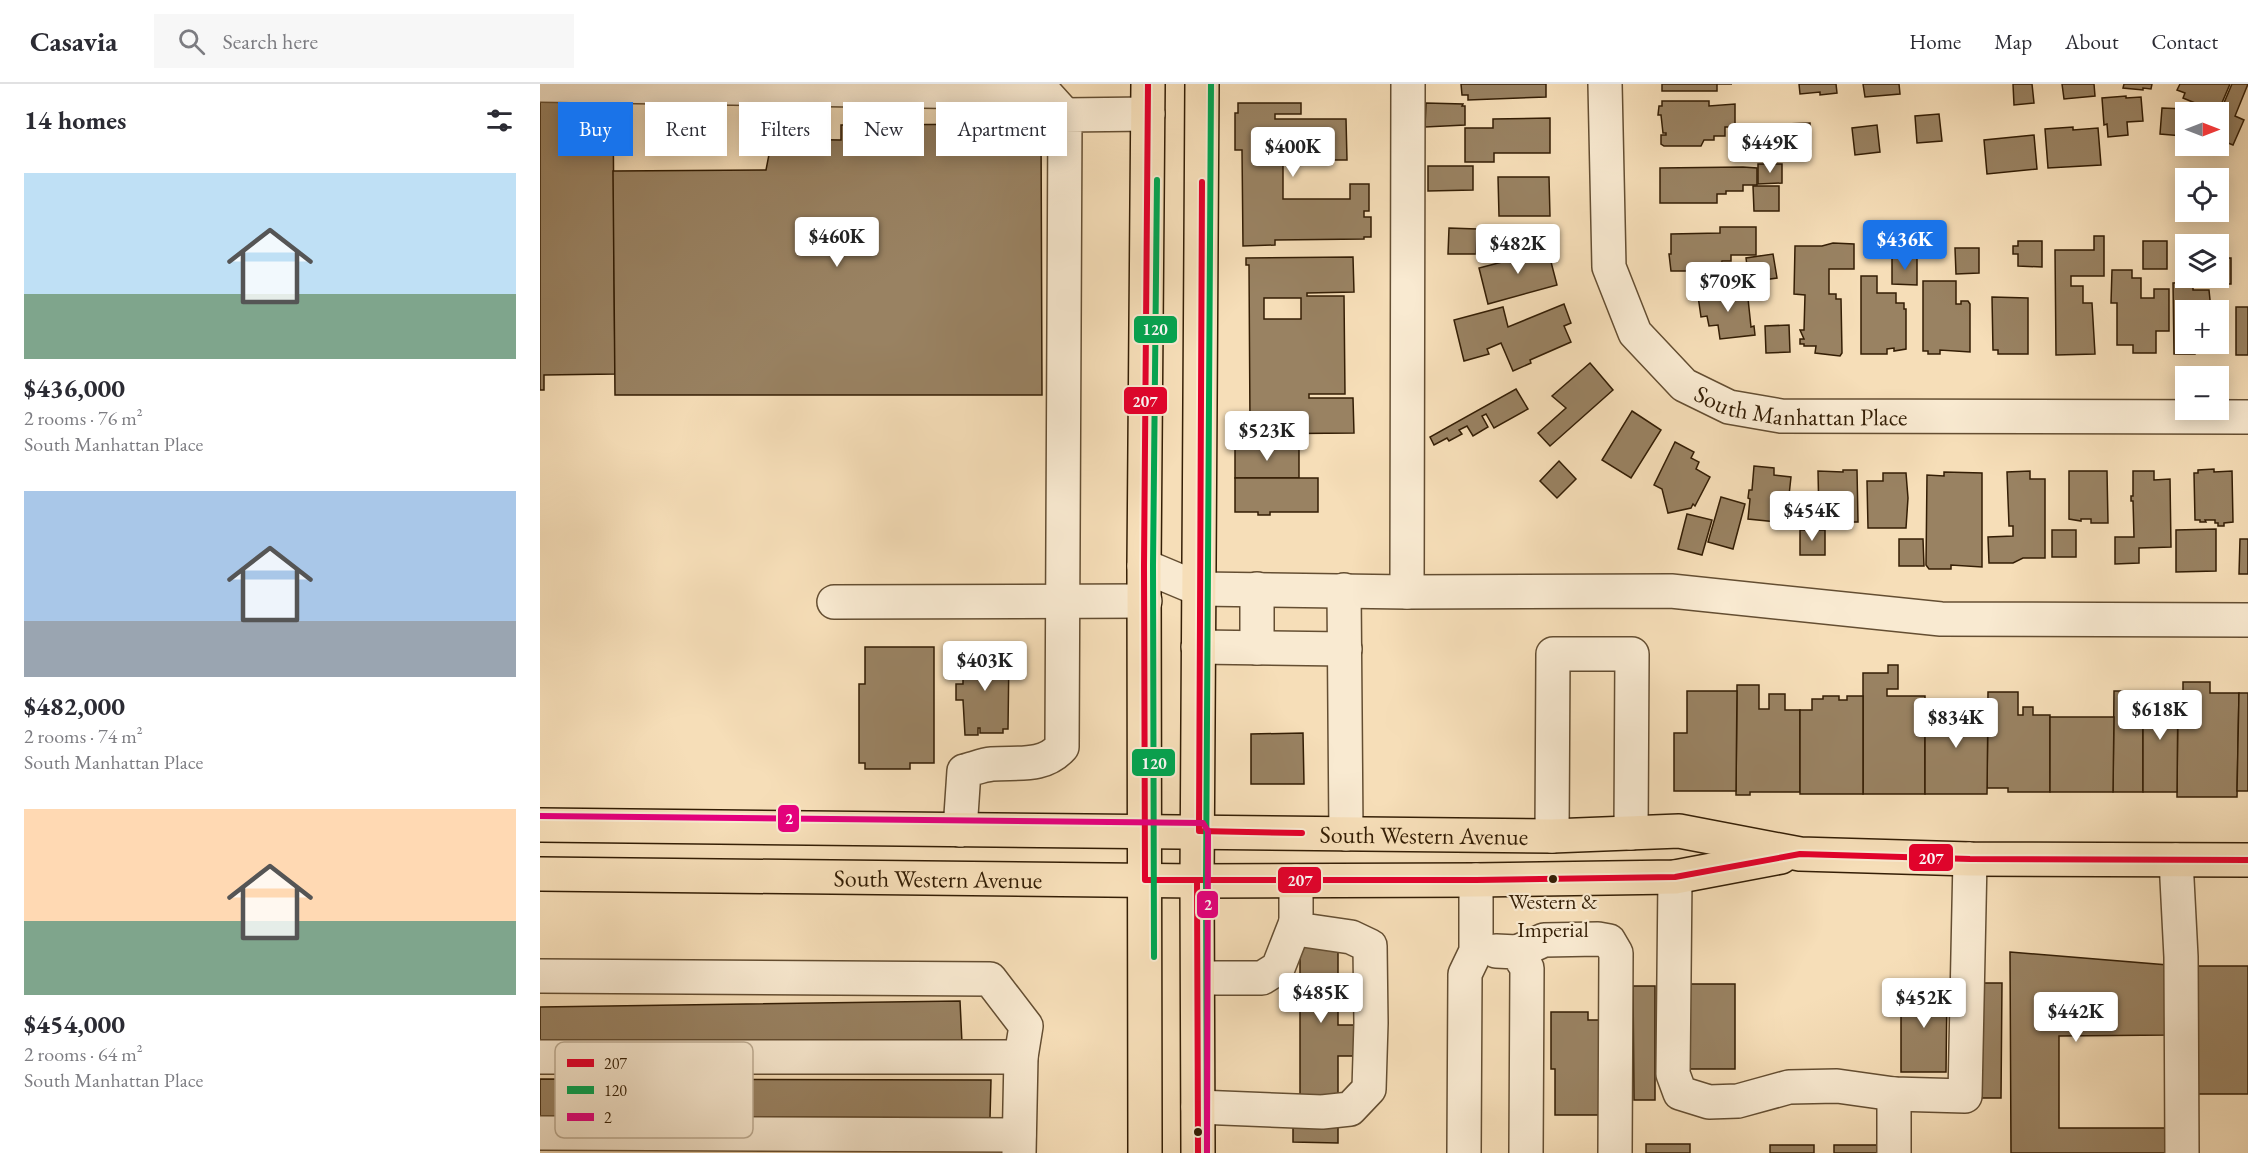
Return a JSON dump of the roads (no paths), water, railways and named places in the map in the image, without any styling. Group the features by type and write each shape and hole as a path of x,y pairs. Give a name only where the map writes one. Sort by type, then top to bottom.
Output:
{"main road":[{"path":"1198,1153 1197,881 1202,84"},
{"path":"1144,1153 1144,566 1148,99"},
{"name":"South Western Avenue","path":"540,825 1552,836 1679,831 1800,854 1970,859 2248,860"},
{"name":"South Western Avenue","path":"540,874 826,879 1197,881 1676,877 1800,854"}],"street":[{"path":"1407,592 1408,84"},
{"name":"South Manhattan Place","path":"1605,84 1609,267 1635,333 1684,385 1729,407 1781,416 2248,417"},
{"path":"540,86 1045,93 1053,102"},
{"path":"1067,115 1148,99"},
{"path":"960,830 964,771 989,764 1038,763 1055,755 1062,747 1065,156"},
{"path":"1144,566 1199,589 1407,592 1671,591 1941,619 2248,620"},
{"path":"1257,589 1257,648"},
{"path":"1344,590 1346,834"},
{"path":"834,602 1144,601"},
{"path":"1198,647 1345,649"},
{"path":"1552,836 1553,654 1632,654 1631,833"},
{"path":"1676,877 1673,1074 1680,1093 1709,1102 1738,1101 1789,1087 1837,1086 1894,1094 1965,1096 1970,859"},
{"path":"2176,860 2181,957 2182,1153"},
{"path":"1464,1153 1465,974 1476,951 1476,880"},
{"path":"1198,978 1262,978 1278,968 1296,922 1296,881"},
{"path":"1198,1107 1322,1112 1350,1109 1368,1089 1371,1023 1370,946 1351,937 1303,930 1296,922"},
{"path":"1476,951 1517,952 1544,940 1598,939 1609,941 1616,954 1615,1153"},
{"path":"1517,952 1527,968 1526,1153"},
{"path":"540,976 990,979 1026,1026 1021,1056 1019,1144 753,1138"},
{"path":"753,1056 1021,1056"},
{"path":"1894,1094 1894,1153"},
{"path":"540,1133 555,1133"}],"place":[{"name":"Western & Imperial","path":"1553,879"}]}
